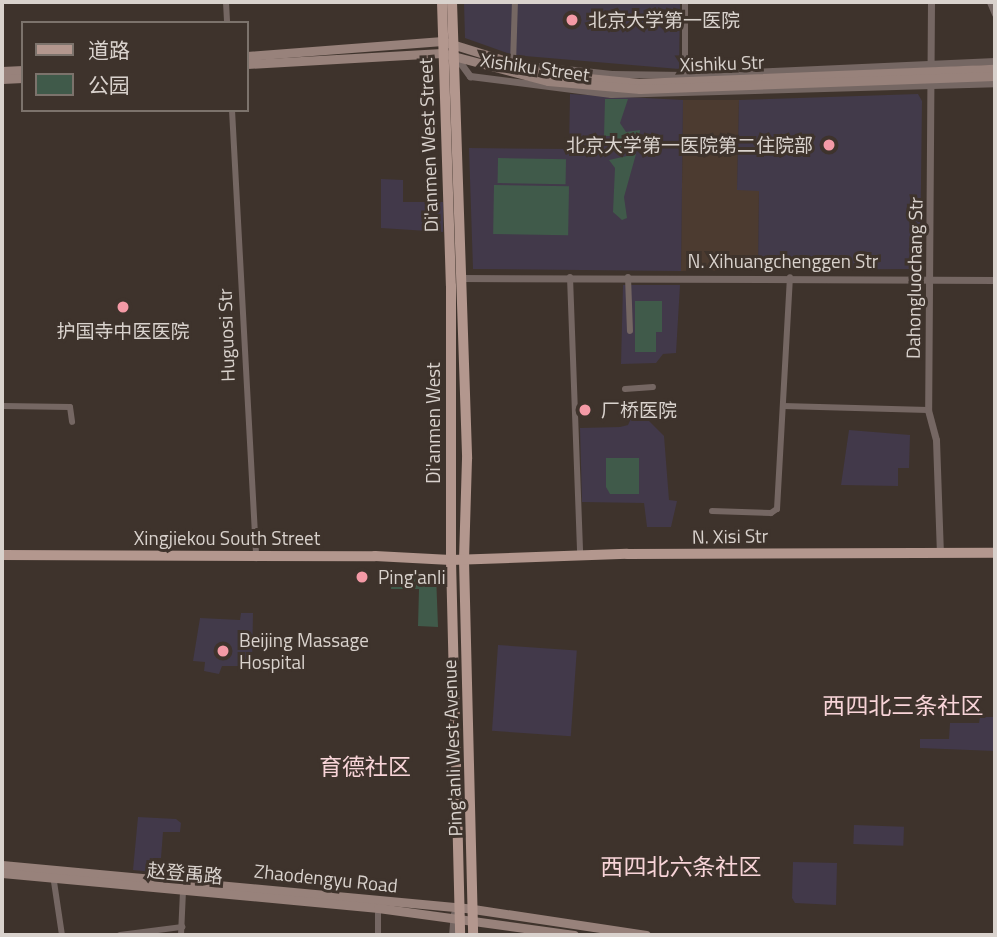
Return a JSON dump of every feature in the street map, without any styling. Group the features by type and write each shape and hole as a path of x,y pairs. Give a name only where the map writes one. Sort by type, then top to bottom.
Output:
{"main road":[{"name":"Di'anmen West Street","path":"442,2 452,286"},
{"name":"Di'anmen West Street","path":"452,2 455,56"},
{"name":"Xishiku Str","path":"442,47 456,43 513,64 560,76 639,83 995,69"},
{"path":"250,60 442,47 455,56 462,276 464,560"},
{"name":"Xishiku Street","path":"455,56 548,81 630,88 931,73 995,76"},
{"path":"2,71 21,70"},
{"path":"2,79 21,78"},
{"name":"Di'anmen West","path":"451,560 452,286"},
{"name":"N. Xisi Str","path":"464,560 580,555 995,553"},
{"name":"Xingjiekou South Street","path":"2,555 464,560"},
{"name":"Ping'anli West Avenue","path":"451,560 457,915 460,935"},
{"name":"Ping'anli West Avenue","path":"464,560 473,935"},
{"name":"Zhaodengyu Road","path":"2,865 53,874 457,915 473,914 646,935"},
{"name":"赵登禹路","path":"2,873 53,874 183,891 457,915"},
{"path":"473,914 574,935"}],"street":[{"path":"226,2 228,21"},
{"path":"513,64 515,2"},
{"path":"685,2 685,75"},
{"name":"Dahongluochang Str","path":"931,2 928,410 936,440 940,553"},
{"path":"990,2 995,13"},
{"name":"Xishiku Street","path":"455,56 470,76 611,94 931,73 995,61"},
{"name":"Xishiku Street","path":"513,64 612,74 931,73 995,83"},
{"name":"Huguosi Str","path":"232,112 256,558"},
{"path":"452,286 462,276"},
{"name":"N. Xihuangchenggen Str","path":"462,276 995,280"},
{"path":"570,277 580,555"},
{"path":"628,277 629,331"},
{"path":"712,510 771,513 777,509 790,277"},
{"path":"625,389 653,387"},
{"path":"3,406 70,407 72,422"},
{"path":"783,406 928,410"},
{"path":"53,874 62,935"},
{"path":"120,935 181,931 183,891"},
{"path":"378,908 378,935"},
{"path":"452,935 457,915"}],"shaded area":[{"name":"北京大学第一医院","path":"464,2 680,2 679,69 513,55 465,38"},
{"path":"570,94 683,100 681,271 473,269 469,148 569,149"},
{"name":"北京大学第一医院第二住院部","path":"918,94 922,101 920,264 914,269 758,270 759,191 737,190 739,100"},
{"path":"683,100 739,100 737,189 759,190 758,270 681,271"},
{"path":"381,179 403,180 403,202 443,202 443,232 381,228"},
{"path":"623,285 680,285 676,353 663,354 656,363 621,364"},
{"path":"643,415 664,436 669,500 677,501 671,527 647,527 644,503 582,502 580,428 620,427 628,425 632,416"},
{"path":"849,430 910,435 909,468 898,468 898,486 841,485"},
{"name":"Beijing Massage Hospital","path":"241,613 253,613 252,666 222,666 219,674 204,671 205,662 193,661 200,618 240,620"},
{"path":"498,645 577,651 571,736 492,731"},
{"path":"980,717 995,717 995,751 920,748 920,739 949,739 950,723 979,723"},
{"path":"138,817 176,819 181,823 180,832 163,832 161,858 153,858 152,872 133,870"},
{"path":"854,825 904,827 903,846 853,844"},
{"path":"793,862 837,863 836,905 795,903 792,898"}],"green space":[{"path":"605,99 628,99 620,123 626,132 640,130 639,137 623,148 614,147 614,136 604,136"},
{"path":"636,154 624,197 627,218 622,220 613,212 615,168 609,160"},
{"path":"498,158 566,159 566,184 498,183"},
{"path":"494,185 569,186 568,235 493,234"},
{"path":"635,301 662,301 662,332 656,332 656,352 635,352"},
{"path":"606,458 639,458 639,494 610,494 606,487"},
{"path":"392,574 436,574 438,627 418,626 419,589 391,589"}],"place":[{"name":"北京大学第一医院","path":"572,20"},
{"name":"北京大学第一医院第二住院部","path":"829,145"},
{"name":"护国寺中医医院","path":"123,307"},
{"name":"厂桥医院","path":"585,410"},
{"name":"Ping'anli","path":"362,577"},
{"name":"Beijing Massage Hospital","path":"223,651"}],"district":[{"name":"西四北三条社区","path":"903,706"},
{"name":"育德社区","path":"365,767"},
{"name":"西四北六条社区","path":"681,867"}]}
